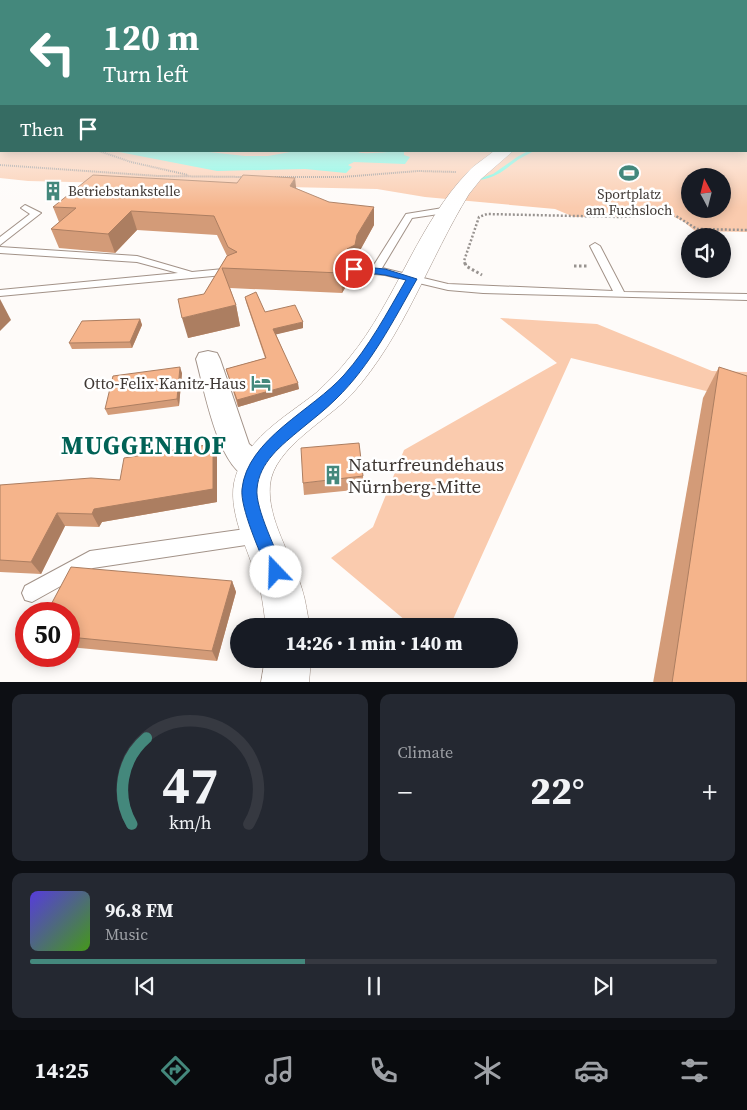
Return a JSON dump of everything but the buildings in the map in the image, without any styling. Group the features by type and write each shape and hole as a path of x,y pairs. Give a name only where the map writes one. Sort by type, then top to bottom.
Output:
{"main road":[{"path":"287,618 281,588 251,503 250,489 256,467 272,445 331,397 374,346 450,210 468,183 492,156"},
{"path":"285,682 287,668"}],"street":[{"path":"208,359 235,446 240,454 256,467"}],"lane":[{"path":"0,242 36,214 25,208"},
{"path":"374,271 409,216 450,210"},
{"path":"595,246 620,295"},
{"path":"0,250 137,259 194,274"},
{"path":"354,269 374,271 448,287 482,290 747,297"},
{"path":"0,293 234,271"},
{"path":"32,593 90,560 262,535"}],"path":[{"path":"102,152 131,162 194,176"},
{"path":"0,165 129,174 253,177"},
{"path":"273,177 342,178 418,172 457,172"},
{"path":"482,290 482,273 466,266 464,261 479,217 487,214 620,216 664,214 676,216 698,229 747,230"}],"shaded area":[{"path":"0,152 747,152 747,232 731,232 731,228 691,228 683,221 672,216 574,217 555,209 425,197 377,189 28,181 0,178"},
{"path":"119,152 209,152 245,156 268,156 290,152 404,152 404,155 410,157 405,164 354,162 348,165 352,167 346,173 305,169 217,171"},
{"path":"500,318 597,324 712,371 747,372 747,401 571,358 454,618 402,618 331,558 373,527 404,450 557,363"}],"waterway":[{"path":"480,179 495,175 530,152"}],"place":[{"name":"Sportplatz am Fuchsloch","path":"629,173"},
{"name":"Betriebstankstelle","path":"53,191"},
{"name":"Otto-Felix-Kanitz-Haus","path":"261,383"},
{"name":"Naturfreundehaus Nürnberg-Mitte","path":"333,475"}],"district":[{"name":"MUGGENHOF","path":"144,445"}],"route":[{"path":"276,572 251,503 251,477 263,455 272,445 331,397 348,379 374,346 412,279 385,272 354,269"}]}
